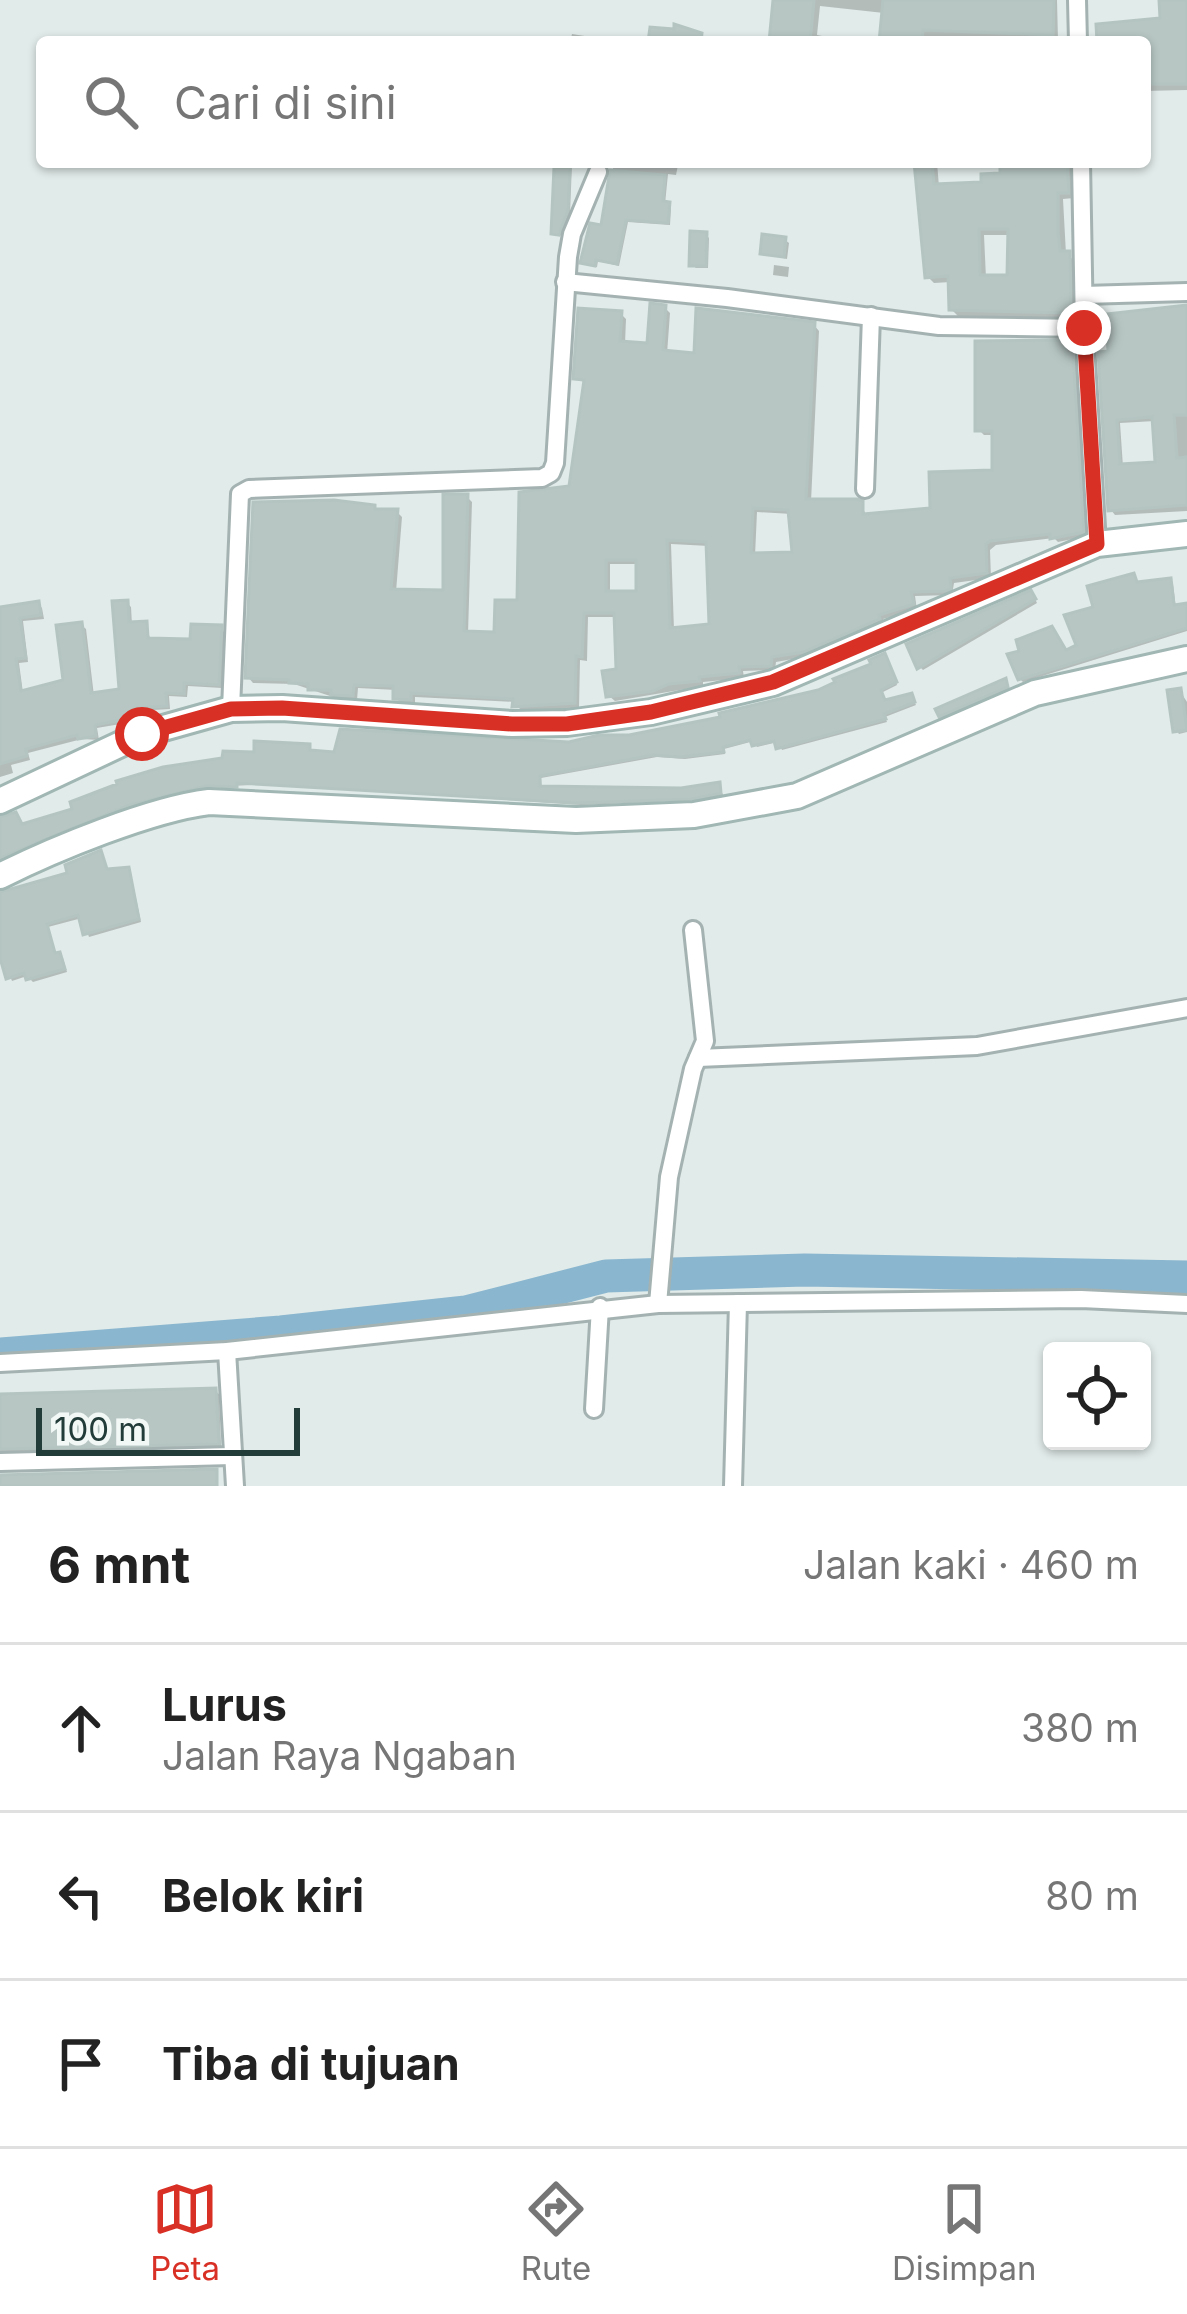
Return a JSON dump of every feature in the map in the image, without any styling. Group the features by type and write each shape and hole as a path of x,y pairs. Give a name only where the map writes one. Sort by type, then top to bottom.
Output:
{"street":[{"path":"1078,0 1078,36"},
{"path":"1081,168 1084,328 1097,544"},
{"path":"231,709 240,494 249,489 542,478 551,472 572,234 598,172"},
{"path":"565,283 939,326 1084,328"},
{"path":"1084,295 1187,292"},
{"path":"865,489 871,316"},
{"path":"0,801 142,734 231,709 282,708 512,724 567,724 651,712 773,682 1097,544 1187,534"},
{"path":"0,876 56,850 209,802 576,820 667,818 797,796 1035,693 1187,659"},
{"path":"658,1304 669,1177 705,1033 694,930"},
{"path":"698,1058 977,1046 1187,1008"},
{"path":"0,1363 227,1352 658,1304 1081,1299 1187,1304"},
{"path":"734,1486 738,1303"},
{"path":"594,1409 600,1307"},
{"path":"227,1352 235,1486"},
{"path":"0,1462 232,1456"}],"building":[{"path":"773,0 814,0 811,36 770,36"},
{"path":"883,0 1054,0 1053,35 923,30 922,36 880,36"},
{"path":"1159,0 1187,0 1187,84 1151,84 1151,36 1097,36 1096,24 1160,18"},
{"path":"674,24 702,36 649,36 650,27 674,29"},
{"path":"554,168 570,168 568,210 559,235 551,234"},
{"path":"915,168 933,168 934,184 981,182 981,174 1000,173 1000,168 1067,168 1069,193 1058,193 1058,232 1060,251 1070,251 1071,313 949,310 948,276 925,278","holes":["979,229 1008,229 1007,275 980,275"]},
{"path":"610,170 665,175 663,201 670,202 668,223 626,220 617,264 580,263 590,223 601,225"},
{"path":"690,231 707,232 706,266 689,266"},
{"path":"762,234 786,237 784,257 760,254"},
{"path":"650,303 666,305 663,350 694,353 696,308 815,322 806,499 857,499 863,501 863,514 930,508 929,472 992,470 992,431 975,431 975,341 1066,340 1066,354 1073,353 1084,532 1050,539 1050,534 990,541 986,544 987,573 950,578 951,589 946,591 911,592 914,604 879,615 880,619 804,652 772,657 771,666 739,667 740,673 699,677 700,681 653,691 606,697 602,671 616,669 614,613 584,613 582,657 576,656 575,703 512,707 513,699 411,693 411,700 393,699 393,686 354,685 353,696 331,695 331,690 308,690 308,684 289,680 245,678 253,502 334,500 398,509 391,589 443,590 443,494 468,494 464,631 494,632 495,600 517,600 519,492 569,486 584,380 573,379 578,308 622,311 620,341 647,343","holes":["753,508 788,510 792,552 751,553","667,540 706,542 709,624 670,628","606,560 636,560 636,591 606,591"]},
{"path":"1187,305 1187,415 1174,415 1177,458 1187,457 1187,505 1108,511 1098,352 1108,351 1106,314","holes":["1152,417 1155,462 1120,464 1117,420"]},
{"path":"1134,573 1137,582 1171,578 1174,605 1187,603 1187,628 1018,680 1007,654 1019,651 1016,640 1052,626 1066,650 1076,645 1064,615 1093,607 1087,586"},
{"path":"1031,590 1036,599 917,669 906,644"},
{"path":"128,600 129,622 147,621 148,638 190,639 191,624 222,625 219,685 184,683 184,694 166,693 167,706 135,708 136,717 95,725 96,736 78,739 77,735 26,749 27,756 0,764 0,607 39,601 41,615 20,618 26,658 16,659 21,691 63,680 56,625 82,622 91,693 119,689 112,601"},
{"path":"885,653 897,682 881,690 885,700 912,693 915,702 884,714 886,719 776,749 774,741 752,746 750,740 723,747 724,752 653,755 540,776 540,786 681,788 720,782 721,793 692,799 576,803 237,783 237,787 206,786 127,806 0,858 0,817 16,812 22,824 72,809 70,802 116,781 163,767 222,758 223,751 254,752 254,741 310,744 310,750 334,752 340,729 569,742 629,735 818,690"},
{"path":"1006,678 1008,687 939,717 935,709"},
{"path":"1181,688 1187,730 1173,732 1167,690"},
{"path":"101,850 107,869 129,867 139,919 83,935 78,915 47,924 65,969 26,980 24,973 6,979 0,958 0,892 67,873 65,865"},
{"path":"216,1388 219,1444 0,1449 0,1394"},
{"path":"217,1469 217,1486 0,1486 0,1475"}],"waterway":[{"path":"0,1354 466,1312 606,1276 805,1270 1187,1277"}],"route":[{"path":"142,734 231,709 282,708 512,724 567,724 651,712 773,682 1097,544 1084,328"}]}
